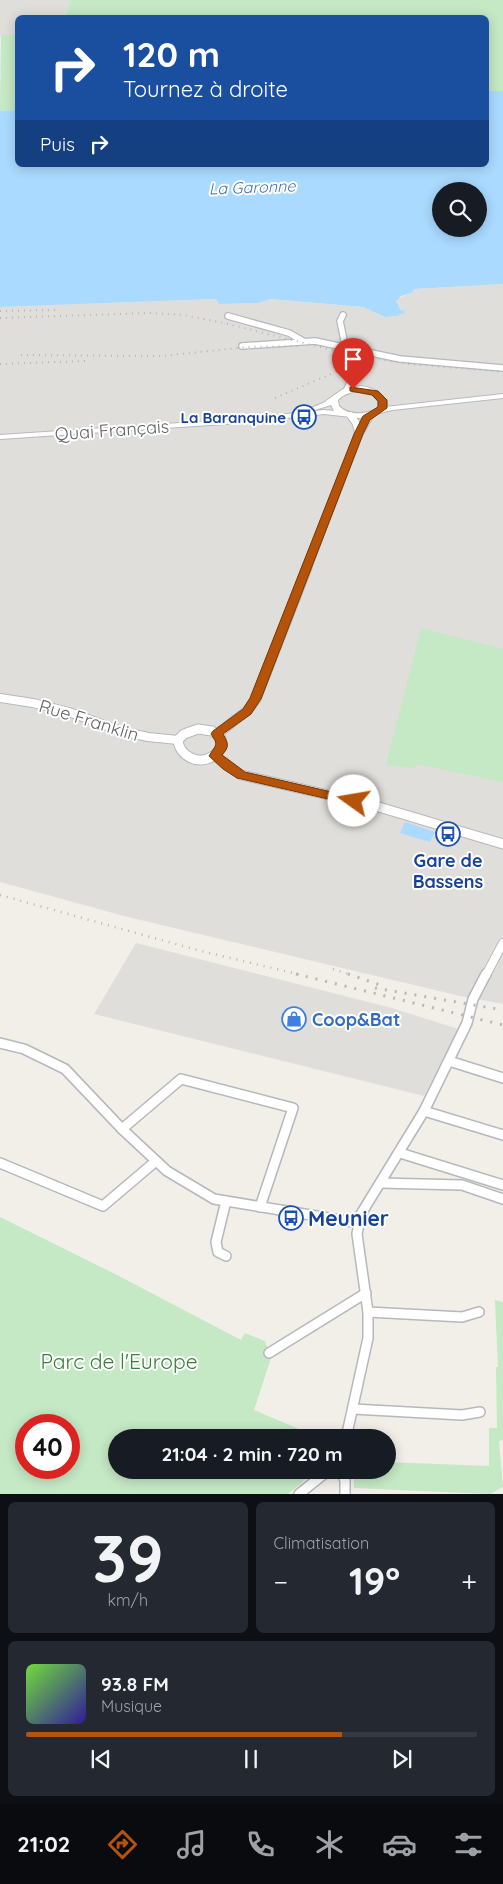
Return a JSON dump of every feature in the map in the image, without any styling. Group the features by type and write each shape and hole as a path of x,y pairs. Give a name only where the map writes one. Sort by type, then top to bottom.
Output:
{"main road":[{"path":"346,391 368,390 391,400 406,402 503,392"},
{"name":"Quai Français","path":"0,432 276,414 322,406 346,391"},
{"path":"379,411 383,404 380,396"},
{"path":"370,415 379,411 503,396"},
{"path":"334,399 335,407 347,415"},
{"name":"Quai Français","path":"0,437 240,421 324,412 370,415"}],"street":[{"path":"228,316 241,317 260,326 296,336 303,341"},
{"path":"342,316 340,321 352,379 346,391"},
{"path":"242,346 303,341 346,346 400,359 503,368"},
{"path":"347,415 356,423 358,434"},
{"path":"217,734 247,711 256,699 358,434 370,415"},
{"name":"Rue Franklin","path":"0,698 33,703 69,712 121,731 148,738 178,740"},
{"path":"205,729 217,734 223,742 222,747 215,756 202,760 188,757 179,750 178,740 181,736 192,730 205,729"},
{"path":"215,756 241,775 372,805 503,844"},
{"path":"348,1429 368,1338 366,1293 357,1234 361,1214 424,1111 449,1062 474,999 503,943"},
{"path":"0,1042 24,1049 66,1069 122,1129 167,1171 214,1199 359,1223"},
{"path":"449,1062 503,1078"},
{"path":"122,1129 181,1079 293,1108 260,1207"},
{"path":"424,1111 503,1135"},
{"path":"400,1152 503,1185"},
{"path":"0,1163 103,1206 156,1161"},
{"path":"380,1183 462,1185 503,1199"},
{"path":"226,1201 216,1242 218,1252 226,1256"},
{"path":"269,1353 366,1293"},
{"path":"368,1312 462,1317 479,1312"},
{"path":"352,1409 462,1416 480,1412"},
{"path":"299,1494 318,1479"},
{"path":"344,1479 346,1494"}],"shaded area":[{"path":"0,0 71,0 65,15 15,15 15,35 1,35 0,38"},
{"path":"503,284 503,1004 460,996 124,916 0,882 0,307 216,299 219,304 259,303 270,299 363,307 385,317 397,316 405,312 398,307 396,301 398,298 412,293 414,289"},
{"path":"136,943 392,1008 458,1029 424,1096 94,1014"}],"green space":[{"path":"71,0 503,0 503,91 489,91 489,15 65,15"},
{"path":"1,35 15,35 15,110 0,111"},
{"path":"421,628 503,649 503,782 417,764 415,768 386,765"},
{"name":"Parc de l'Europe","path":"0,1217 117,1275 241,1340 245,1333 265,1341 271,1358 254,1410 299,1429 108,1429 108,1479 306,1479 288,1494 0,1494"},
{"path":"495,1300 503,1302 503,1440 499,1441 503,1487 490,1494 354,1488 354,1479 396,1479 396,1462 489,1466 489,1428 497,1428 496,1367 498,1367"}],"water":[{"name":"La Garonne","path":"489,91 503,91 503,284 414,289 412,293 401,296 396,301 400,309 406,312 397,316 385,317 363,307 270,299 259,303 219,304 216,299 0,307 0,111 15,110 15,167 489,167"},
{"path":"405,822 435,832 430,842 400,833"}],"railway":[{"path":"0,311 56,310"},
{"path":"0,318 149,313 184,315 224,323 360,357 414,364"},
{"path":"21,355 162,356 247,347 298,346"},
{"path":"0,364 85,361"},
{"path":"275,398 343,369 376,363"},
{"path":"408,364 503,372"},
{"path":"0,895 201,951 301,975"},
{"path":"333,969 352,975"},
{"path":"296,974 503,1025"},
{"path":"348,974 383,986"},
{"path":"375,988 503,1010"}],"place":[{"name":"La Baranquine","path":"304,417"},
{"name":"Gare de Bassens","path":"448,834"},
{"name":"Coop&Bat","path":"294,1019"},
{"name":"Meunier","path":"291,1218"}],"route":[{"path":"353,389 368,390 380,396 383,400 382,408 367,418 362,430 358,434 256,699 247,711 217,734 223,742 220,752 215,756 241,775 354,801"}]}
